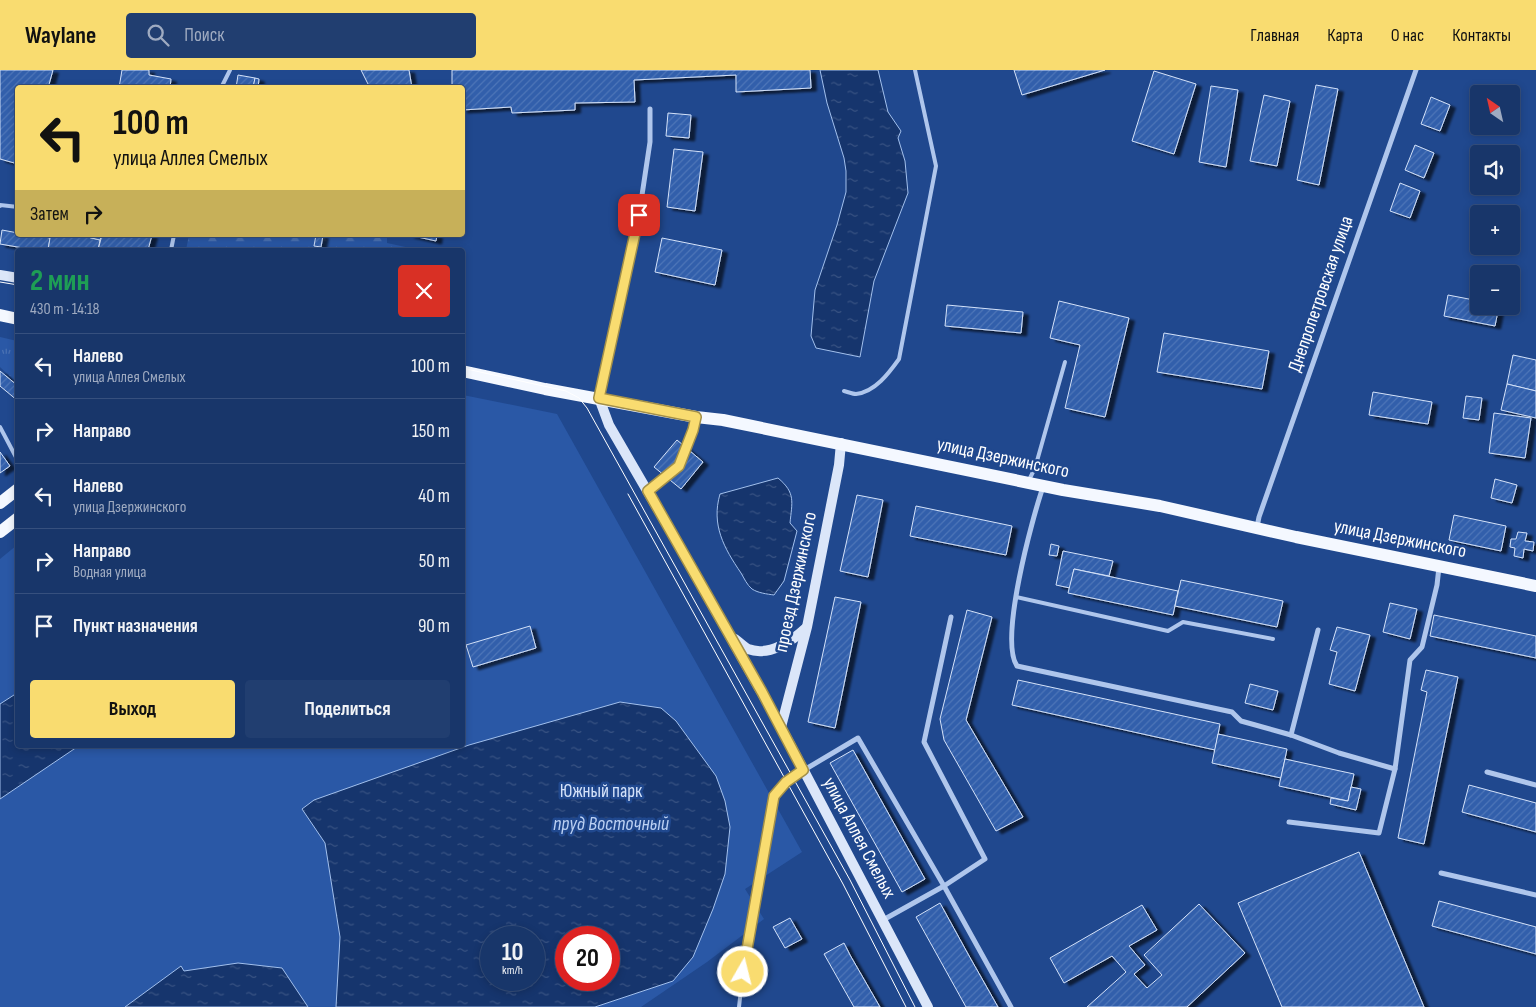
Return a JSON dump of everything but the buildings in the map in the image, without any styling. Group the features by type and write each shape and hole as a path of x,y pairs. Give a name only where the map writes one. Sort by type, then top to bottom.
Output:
{"main road":[{"path":"0,275 15,278"},
{"path":"0,315 15,312"},
{"path":"0,315 15,318"},
{"name":"улица Дзержинского","path":"465,372 545,389 842,443 1063,490 1160,506 1439,567 1536,586"},
{"name":"улица Аллея Смелых","path":"599,398 609,425 781,727 928,1007"},
{"name":"проезд Дзержинского","path":"781,727 807,627 842,443"},
{"path":"0,503 15,491"},
{"path":"0,532 15,520"},
{"path":"733,641 735,639 748,649 768,650 783,645 795,638 807,627"}],"street":[{"name":"Днепропетровская улица","path":"1257,528 1262,508 1416,70"},
{"path":"599,398 639,215 650,142 650,109"},
{"path":"1044,485 1037,503 1016,597 1012,648 1013,660 1017,666 1232,712 1241,721 1291,735 1339,753 1395,769"},
{"path":"1289,822 1379,833 1395,769 1410,660 1422,647 1437,585 1439,567"},
{"path":"883,920 944,886 985,859 924,742 951,616"},
{"path":"1291,735 1318,630"},
{"path":"803,770 858,738 944,886 1011,1007"},
{"path":"1487,772 1536,785"},
{"path":"1441,874 1536,895"}],"lane":[{"path":"222,85 230,70"},
{"path":"844,392 856,394 873,388 888,375 899,359 936,166 914,70"},
{"path":"0,205 15,207"},
{"path":"1028,482 1035,468 1065,362"},
{"path":"648,491 679,466 696,417"},
{"path":"0,427 15,458"},
{"path":"1016,597 1168,631 1183,622 1273,639"},
{"path":"738,1007 745,954 774,796 786,782 803,770"}],"green space":[{"path":"189,237 387,237 387,243 410,248 186,248"},
{"path":"0,337 15,341 15,381 0,367"},
{"name":"Южный парк","path":"465,395 557,414 802,852 745,889 764,919 707,962 641,1007 0,1007 0,559 15,547 15,748 465,748"}],"water":[{"path":"820,70 878,70 888,112 901,131 898,138 905,161 908,193 874,281 860,357 816,348 811,336 815,290 846,192 844,158 827,103"},
{"path":"778,478 788,488 792,498 790,523 797,531 784,581 774,595 752,589 747,583 729,554 721,536 717,516 720,494"},
{"path":"15,694 15,748 76,748 0,799 0,704"},
{"name":"пруд Восточный","path":"620,702 661,708 676,721 716,776 725,801 730,827 725,874 713,909 693,957 673,981 595,1007 336,1007 340,937 325,843 302,809 314,800 469,745"},
{"path":"238,963 282,968 308,1007 125,1007 181,966 184,971"}],"tram line":[{"path":"0,282 15,284"},
{"path":"465,369 566,391 579,398 587,408 850,880 915,1007"},
{"path":"628,494 843,884 906,1007"}],"route":[{"path":"639,215 599,398 696,417 679,466 648,491 762,692 803,770 792,776 774,796 743,972"}]}
